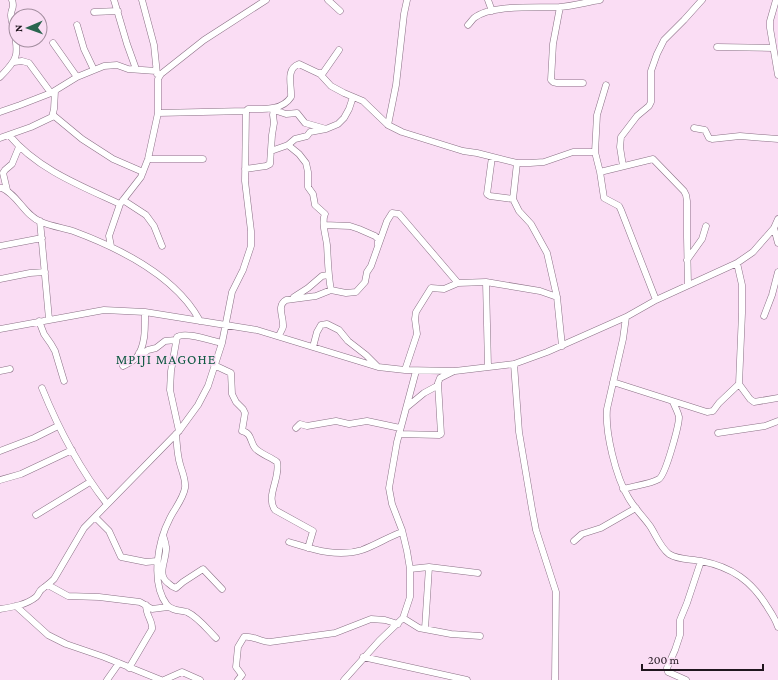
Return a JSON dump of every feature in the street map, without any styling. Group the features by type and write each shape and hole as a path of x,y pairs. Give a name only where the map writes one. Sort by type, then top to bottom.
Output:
{"street":[{"path":"0,77 14,62 17,53 17,44 11,15 14,6 12,0"},
{"path":"114,0 136,69"},
{"path":"111,246 109,236 122,202 136,184 148,159 158,113 158,79 154,45 142,0"},
{"path":"158,79 161,74 204,40 266,0"},
{"path":"328,0 340,11"},
{"path":"388,125 396,85 407,0"},
{"path":"488,0 492,11"},
{"path":"468,25 474,18 492,11 547,3 560,7 600,0"},
{"path":"623,166 620,147 622,137 637,116 649,106 651,102 651,71 657,54 664,40 702,0"},
{"path":"774,0 770,21 770,36 778,75"},
{"path":"560,7 553,44 551,80 557,83 583,83"},
{"path":"94,12 118,11"},
{"path":"77,25 84,49 94,70"},
{"path":"53,43 77,77"},
{"path":"717,47 773,48"},
{"path":"320,74 323,73 339,50"},
{"path":"14,62 22,61 29,63 53,92 53,115"},
{"path":"274,109 285,103 291,97 290,75 299,64 320,74 331,86 363,101 388,125 402,132 463,151 517,163 544,162 574,152 594,152"},
{"path":"0,112 53,92 77,77 104,66 111,65 128,69 156,71"},
{"path":"606,85 597,115 594,152 600,172 604,198 619,206 656,300"},
{"path":"271,151 288,145 295,139 307,136 309,133 326,129 338,124 344,118 349,109 353,97"},
{"path":"158,113 274,109 286,114 297,113 306,123 326,129"},
{"path":"245,169 269,165 271,162 272,135 275,121 273,115 274,109"},
{"path":"0,609 16,606 32,600 38,595 40,590 54,579 84,528 177,432 198,405 208,386 222,343 232,292 243,270 251,246 251,231 246,198 246,111"},
{"path":"0,138 50,118 53,115"},
{"path":"53,115 82,139 113,159 143,172"},
{"path":"694,128 705,130 712,139 740,136 778,139"},
{"path":"9,135 19,147 60,175 122,202 146,215 154,226 162,246"},
{"path":"288,145 299,154 306,163 308,172 308,187 313,194 315,205 325,214 324,224 327,245 328,275 331,290"},
{"path":"3,189 4,170 12,164 19,147"},
{"path":"492,157 486,194 490,196 513,199"},
{"path":"148,159 203,159"},
{"path":"600,172 653,159 684,191 687,201 688,285"},
{"path":"517,163 513,199 518,210 531,224 543,244 557,297 562,346"},
{"path":"0,181 3,189 40,221 111,246 136,260 172,286 193,308 200,321"},
{"path":"292,298 316,296 331,290 352,293 359,290 365,282 378,245 392,213 398,214 458,283"},
{"path":"0,329 104,310 145,312 257,330 378,367 416,371 455,371 514,364 562,346 626,317 656,300 737,263 753,252 774,228 778,219"},
{"path":"40,221 49,319"},
{"path":"324,224 350,226 359,229 375,236 378,239 378,245"},
{"path":"687,260 702,239 706,226"},
{"path":"774,228 778,243"},
{"path":"0,246 42,238"},
{"path":"737,263 742,286 739,384 754,402 778,398"},
{"path":"0,279 23,274 45,272"},
{"path":"764,316 772,296 778,272"},
{"path":"279,336 283,327 281,310 284,301 308,288 322,276 328,275"},
{"path":"405,370 417,334 415,319 416,312 431,288 444,289 458,283 486,282 540,291 557,297"},
{"path":"486,282 488,367"},
{"path":"123,366 132,361 139,353 144,333 145,312"},
{"path":"626,317 623,339 607,409 607,430 623,489 651,527 668,554 675,557 701,561 731,570 746,580 761,596 777,624"},
{"path":"39,321 44,334 55,351 64,381"},
{"path":"313,347 321,325 327,324 339,330 348,341 366,355 378,367"},
{"path":"168,607 161,592 158,578 158,561 163,535 185,488 185,480 180,463 177,432 170,390 170,376 176,340 178,335 187,335 222,343"},
{"path":"139,353 144,353 148,350 156,348 165,341 176,340"},
{"path":"514,364 519,432 532,509 538,536 556,592 555,680"},
{"path":"214,365 231,373 232,394 245,414 242,431 247,432 256,449 277,462 276,482 271,499 272,506 275,510 313,531 308,548"},
{"path":"0,371 10,368"},
{"path":"344,680 379,641 403,618 410,597 410,569 402,532 389,493 400,431 416,371"},
{"path":"296,428 300,424 307,426 336,422 349,424 367,421 400,431 439,435 441,434 437,386 440,378 455,371"},
{"path":"613,382 673,402 710,412 739,384"},
{"path":"407,407 424,393 437,386"},
{"path":"42,388 58,426 90,482 107,504"},
{"path":"623,489 659,479 663,475 668,463 679,418 673,402"},
{"path":"718,433 765,426 778,421"},
{"path":"0,451 34,438 58,426"},
{"path":"0,480 21,474 72,450"},
{"path":"36,515 90,482"},
{"path":"574,542 582,534 601,528 636,508"},
{"path":"95,517 109,531 120,557 146,562 158,561"},
{"path":"289,542 323,552 351,552 368,547 402,532"},
{"path":"163,535 166,546 162,571 164,580 173,588 176,588 203,569 222,589"},
{"path":"686,680 668,672 667,669 680,635 680,620 688,603 701,561"},
{"path":"410,569 429,566 478,573"},
{"path":"425,629 429,566"},
{"path":"48,585 74,598 100,597 140,602 152,610 168,607 186,612 192,615 216,638"},
{"path":"129,668 152,629 152,625 146,614 146,605"},
{"path":"16,606 48,635 66,644 161,680"},
{"path":"403,618 419,628 452,634 480,636"},
{"path":"238,680 242,672 236,667 238,647 244,637 248,636 263,642 270,642 312,635 330,634 371,619 385,620 398,624"},
{"path":"364,657 467,680"},
{"path":"107,680 119,663"},
{"path":"164,680 182,672 200,680"}],"district":[{"name":"MPIJI MAGOHE","path":"166,359"}]}
